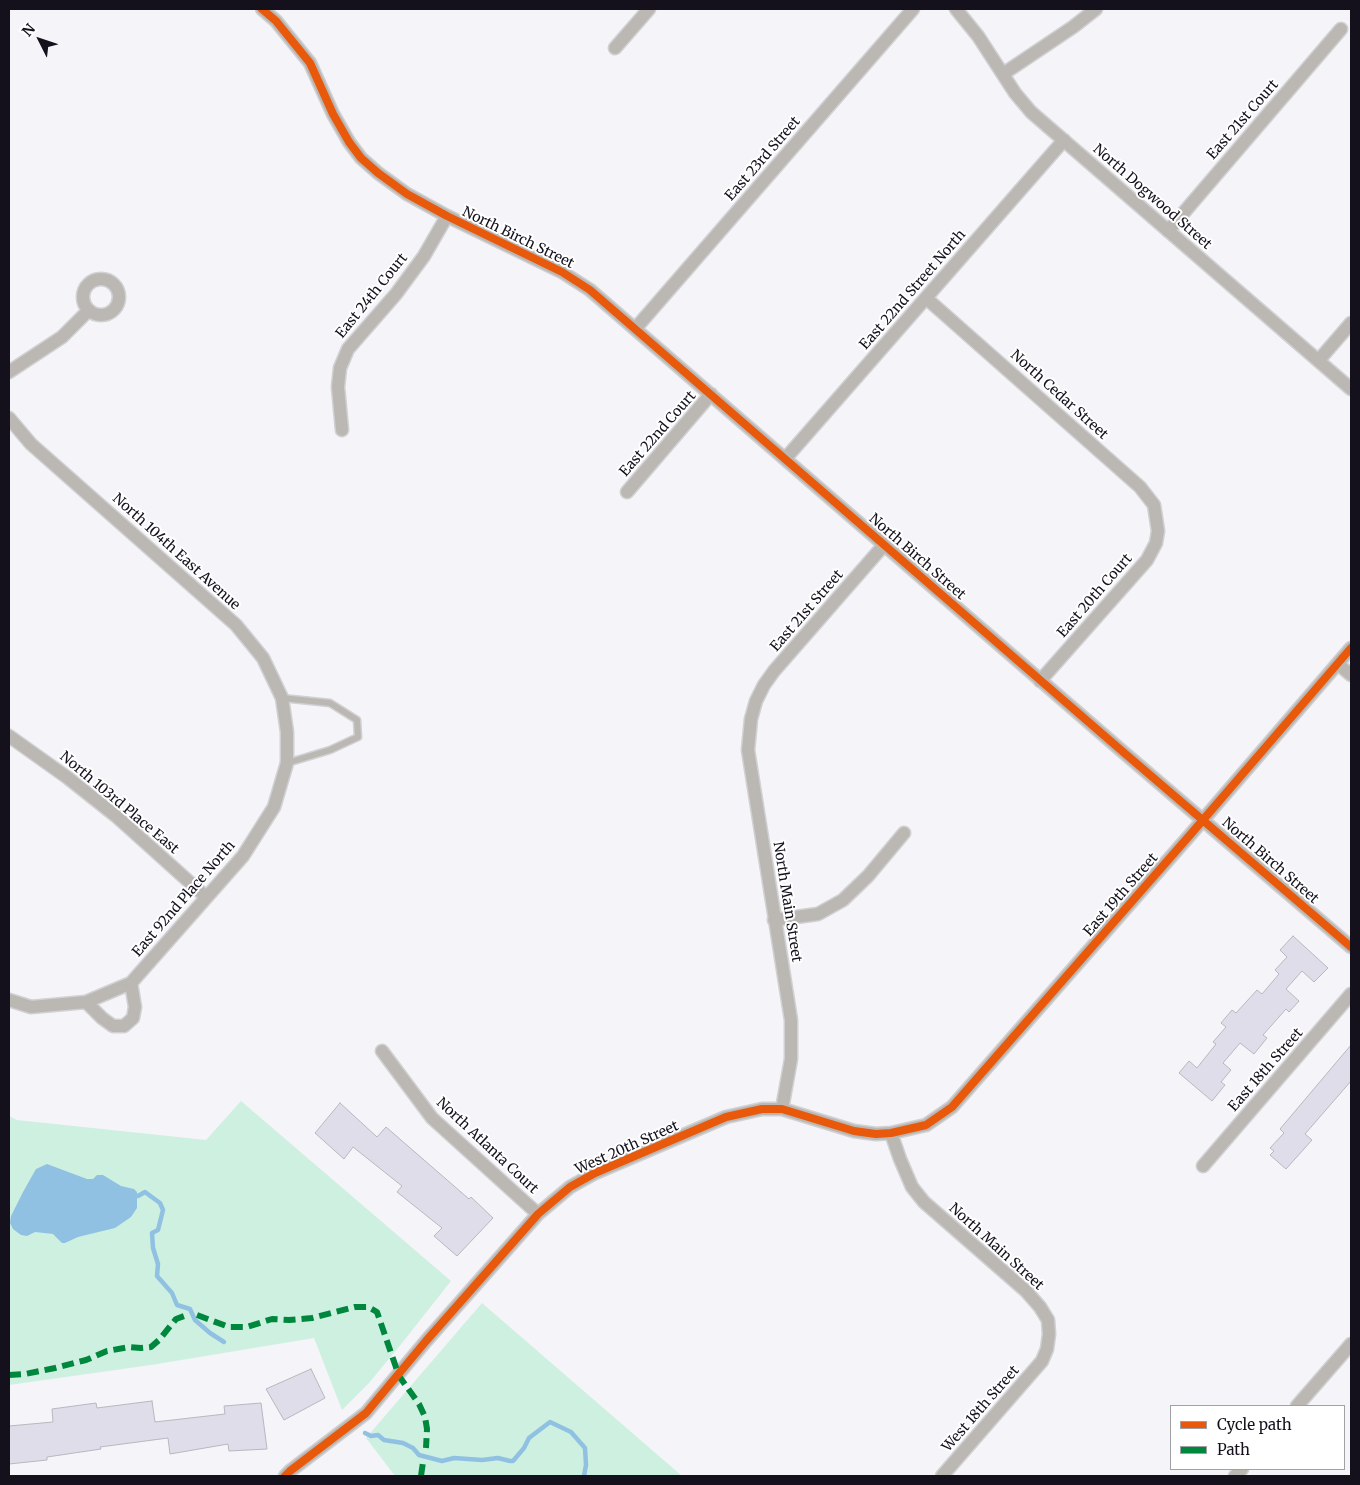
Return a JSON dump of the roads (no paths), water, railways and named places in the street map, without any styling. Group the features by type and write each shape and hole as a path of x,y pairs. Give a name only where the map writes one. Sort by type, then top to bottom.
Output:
{"street":[{"name":"North Birch Street","path":"262,9 276,21 310,64 333,114 349,142 361,158 378,173 407,194 447,216 562,272 590,290 1040,681 1351,947"},
{"path":"615,48 649,9"},
{"name":"East 23rd Street","path":"636,329 913,9"},
{"name":"North Dogwood Street","path":"956,9 978,36 1015,93 1031,112 1351,389"},
{"path":"1003,74 1073,27 1096,9"},
{"name":"East 21st Court","path":"1168,231 1341,29"},
{"name":"East 22nd Street North","path":"785,459 1064,140"},
{"name":"East 24th Court","path":"342,430 338,387 340,368 348,349 396,294 424,256 447,216"},
{"name":"North Cedar Street","path":"926,298 1140,487 1154,505 1158,524"},
{"path":"9,372 62,337 89,310"},
{"path":"1319,360 1351,323"},
{"name":"East 22nd Court","path":"627,492 711,394"},
{"name":"North 104th East Avenue","path":"9,418 31,444 236,625 263,658 282,698 287,732"},
{"name":"East 20th Court","path":"1040,681 1147,560 1156,543 1158,524"},
{"name":"East 21st Street","path":"756,701 774,671 884,545"},
{"name":"East 19th Street","path":"782,1109 854,1131 876,1134 891,1133 926,1125 952,1107 1351,648"},
{"path":"1338,664 1351,675"},
{"name":"North Main Street","path":"756,701 751,719 748,750 791,1020 790,1072 782,1109"},
{"name":"East 92nd Place North","path":"9,1000 31,1007 86,1002 131,983 243,856 274,807 287,763 287,732"},
{"name":"North 103rd Place East","path":"9,736 102,805 206,897"},
{"path":"774,920 818,914 843,900 868,876 904,833"},
{"path":"86,1002 113,1026 124,1026 132,1018 135,1007 131,983"},
{"name":"East 18th Street","path":"1203,1166 1351,994"},
{"name":"North Atlanta Court","path":"382,1051 432,1118 538,1214"},
{"name":"West 20th Street","path":"285,1476 366,1413 426,1341 538,1214 570,1188 595,1174 726,1118 762,1109 782,1109"},
{"name":"North Main Street","path":"891,1133 912,1187 924,1202 1026,1291 1040,1307 1048,1320 1049,1334 1048,1349 1042,1361"},
{"path":"1298,1405 1351,1344"},
{"name":"West 18th Street","path":"942,1476 1042,1361"}],"lane":[{"path":"282,698 330,703 357,720 358,737 330,750 287,763"}],"water":[{"path":"47,1164 87,1179 103,1175 121,1186 134,1189 137,1192 137,1208 131,1217 115,1228 78,1237 65,1243 62,1243 53,1234 35,1232 27,1236 21,1235 13,1229 10,1223 11,1216 36,1169"}],"waterway":[{"path":"138,1196 145,1192 160,1203 163,1210 158,1230 152,1233 153,1248 158,1264 157,1276 172,1293 177,1305 190,1309 195,1320 224,1342"},
{"path":"365,1433 371,1436 378,1435 384,1440 403,1443 413,1448 419,1455 442,1461 454,1458 482,1460 498,1458 513,1461 524,1448 529,1438 550,1422 571,1432 585,1448 586,1465 584,1476"}]}
